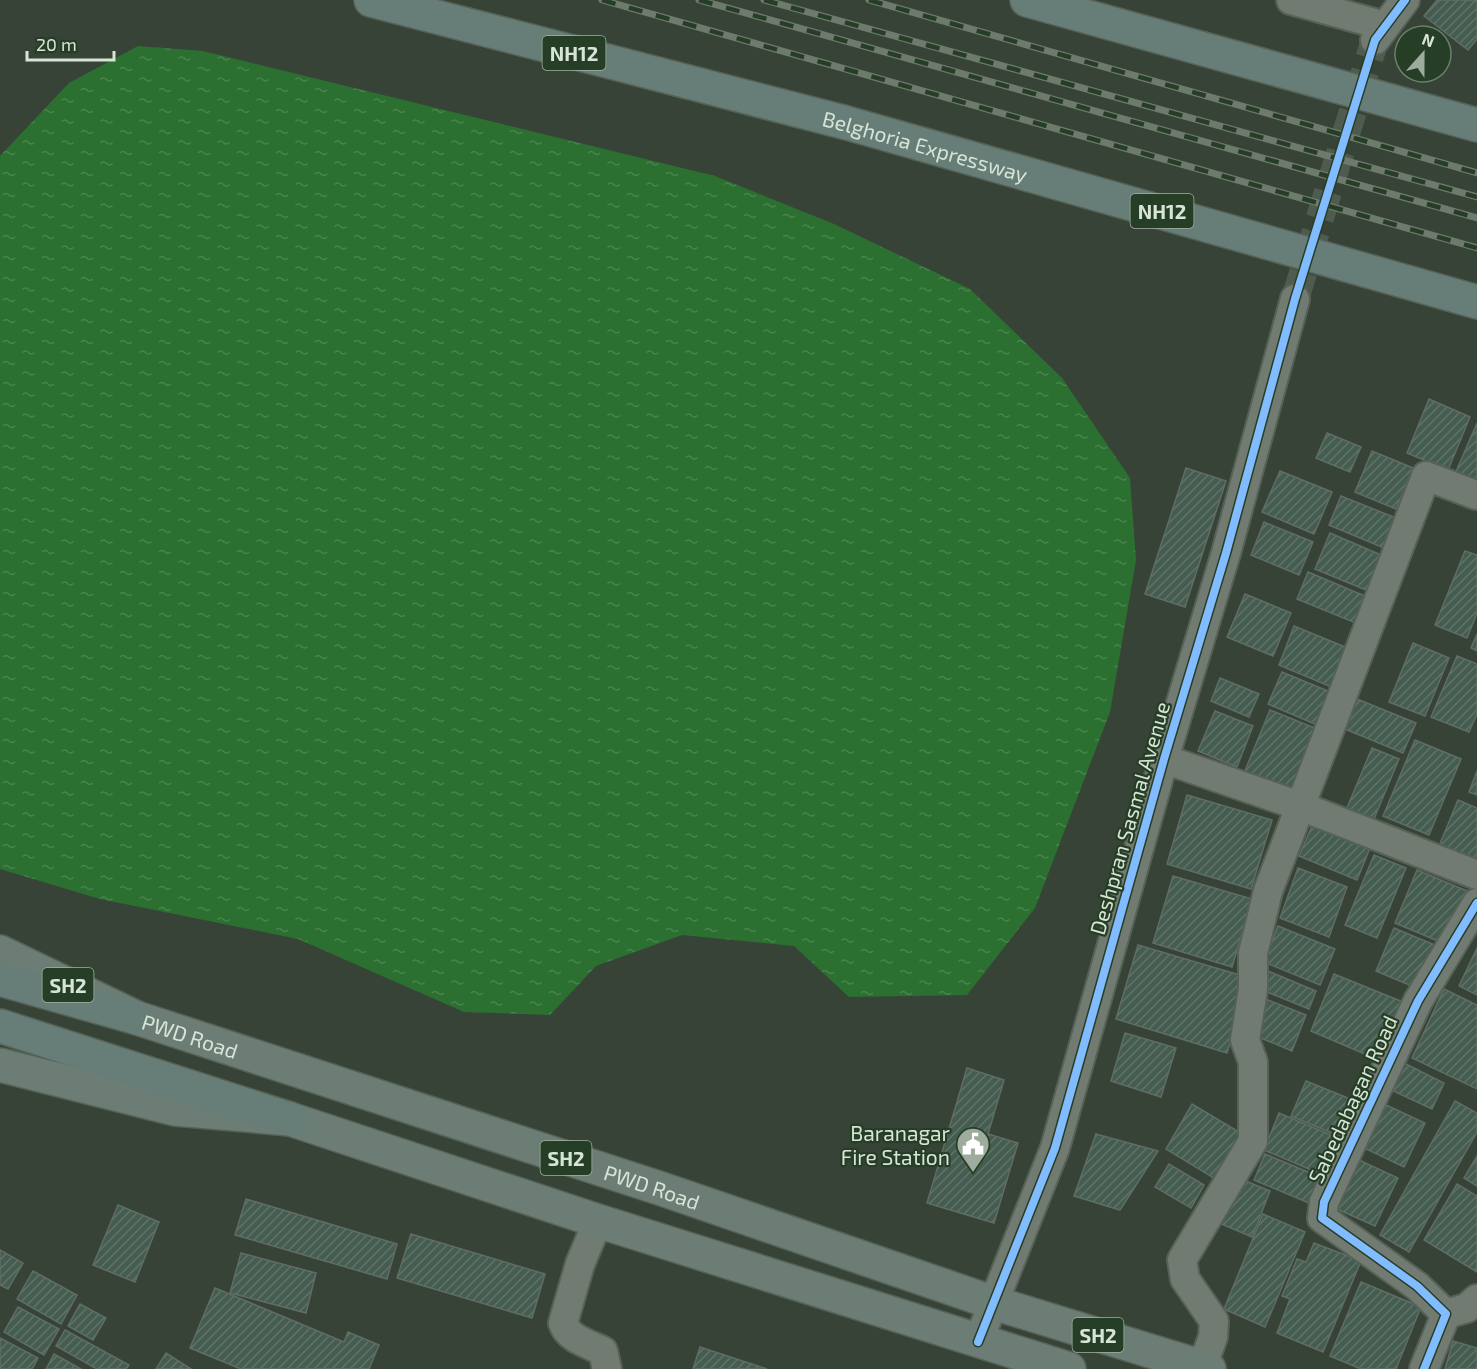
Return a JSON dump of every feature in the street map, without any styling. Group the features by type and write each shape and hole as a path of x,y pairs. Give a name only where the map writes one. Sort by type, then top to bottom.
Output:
{"highway":[{"name":"Belghoria Expressway","path":"371,0 847,123 1477,302"},
{"path":"1027,0 1477,125"},
{"path":"0,979 137,1018"},
{"path":"0,1026 290,1119"}],"main road":[{"name":"PWD Road","path":"0,952 137,1018 662,1190 994,1302 1205,1368"},
{"name":"SH2","path":"0,1065 175,1109 290,1119 598,1221 1069,1369"}],"street":[{"path":"1291,0 1380,33 1405,0"},
{"name":"Deshpran Sasmal Avenue","path":"978,1342 1054,1148 1164,759 1226,552 1294,298"},
{"path":"1205,1368 1213,1337 1214,1321 1185,1279 1182,1260 1253,1141 1252,1062 1245,1040 1252,989 1253,953 1268,891 1426,476 1476,495"},
{"path":"1164,759 1300,806 1477,875"},
{"name":"Sabedabagan Road","path":"1446,1314 1417,1286 1322,1218 1324,1202 1418,1001 1477,903"},
{"path":"598,1221 580,1264 563,1323 565,1331 573,1337 603,1351 607,1369"},
{"path":"1424,1369 1446,1314 1467,1308 1477,1299"}],"water":[{"path":"138,46 203,51 715,176 834,224 970,289 1062,378 1130,478 1136,560 1110,712 1035,908 967,995 849,997 794,946 682,935 596,966 550,1015 464,1012 298,939 100,899 0,869 0,156 69,83"}],"building":[{"path":"1437,0 1477,0 1477,39 1468,50 1453,38 1453,24 1434,24 1424,16"},
{"path":"1429,399 1470,417 1448,470 1407,453"},
{"path":"1477,423 1477,486 1454,476"},
{"path":"1327,433 1361,447 1350,472 1316,458"},
{"path":"1372,451 1413,468 1396,509 1355,492"},
{"path":"1186,468 1226,481 1185,607 1145,594"},
{"path":"1280,471 1332,492 1314,534 1262,512"},
{"path":"1341,496 1396,518 1384,548 1329,525"},
{"path":"1264,522 1313,542 1299,575 1251,555"},
{"path":"1330,533 1381,555 1366,590 1315,569"},
{"path":"1465,551 1477,555 1477,613 1467,638 1435,625"},
{"path":"1308,572 1367,597 1356,623 1297,599"},
{"path":"1245,594 1291,613 1273,656 1227,637"},
{"path":"1294,626 1350,649 1334,688 1279,665"},
{"path":"1477,634 1477,651 1471,648"},
{"path":"1413,643 1449,658 1425,716 1389,702"},
{"path":"1457,656 1477,664 1477,714 1469,732 1431,717"},
{"path":"1282,672 1335,694 1322,727 1268,704"},
{"path":"1220,678 1259,694 1249,717 1211,701"},
{"path":"1357,699 1416,723 1403,753 1345,729"},
{"path":"1270,710 1322,731 1296,794 1244,773"},
{"path":"1215,711 1253,726 1237,767 1198,751"},
{"path":"1415,740 1461,759 1429,835 1383,816"},
{"path":"1372,748 1399,759 1371,826 1344,815"},
{"path":"1477,771 1477,795 1469,792"},
{"path":"1187,795 1272,820 1251,889 1167,864"},
{"path":"1458,800 1477,808 1477,862 1439,846"},
{"path":"1313,824 1370,848 1357,880 1299,856"},
{"path":"1374,855 1406,868 1377,938 1345,925"},
{"path":"1298,868 1347,887 1329,937 1280,918"},
{"path":"1417,870 1467,891 1445,944 1395,923"},
{"path":"1173,876 1252,899 1232,967 1153,943"},
{"path":"1278,926 1335,949 1320,985 1264,962"},
{"path":"1394,928 1437,946 1419,989 1376,971"},
{"path":"1138,945 1250,978 1227,1053 1116,1019"},
{"path":"1477,948 1477,995 1459,986"},
{"path":"1268,971 1316,991 1309,1009 1260,989"},
{"path":"1334,974 1403,1002 1379,1060 1311,1031"},
{"path":"1444,989 1477,1005 1477,1089 1412,1058"},
{"path":"1263,998 1306,1015 1292,1051 1249,1033"},
{"path":"1125,1033 1176,1048 1161,1097 1111,1081"},
{"path":"1404,1063 1444,1083 1432,1109 1391,1090"},
{"name":"Baranagar Fire Station","path":"967,1068 1004,1080 988,1134 1018,1143 994,1223 927,1203"},
{"path":"1306,1081 1360,1103 1346,1139 1291,1116"},
{"path":"1455,1101 1477,1113 1477,1132 1409,1252 1380,1235"},
{"path":"1192,1104 1244,1135 1217,1180 1166,1149"},
{"path":"1384,1104 1425,1123 1404,1167 1364,1148"},
{"path":"1279,1113 1345,1141 1330,1178 1264,1150"},
{"path":"1096,1134 1158,1151 1120,1210 1074,1196"},
{"path":"1265,1154 1320,1177 1309,1203 1254,1180"},
{"path":"1477,1156 1477,1186 1464,1178"},
{"path":"1359,1160 1398,1178 1375,1226 1337,1209"},
{"path":"1169,1164 1204,1185 1191,1208 1155,1187"},
{"path":"1236,1177 1270,1191 1252,1237 1217,1222"},
{"path":"1457,1184 1477,1196 1477,1272 1424,1240"},
{"path":"246,1199 397,1244 387,1279 235,1235"},
{"path":"118,1205 159,1222 135,1282 93,1265"},
{"path":"1263,1214 1305,1232 1265,1327 1224,1309"},
{"path":"411,1234 545,1274 532,1318 397,1278"},
{"path":"1314,1243 1361,1261 1323,1352 1277,1333 1290,1299 1282,1296 1297,1259 1306,1262"},
{"path":"0,1250 23,1263 8,1289 0,1285"},
{"path":"241,1253 316,1273 306,1313 230,1293"},
{"path":"33,1271 77,1295 61,1324 17,1299"},
{"path":"1361,1282 1421,1307 1396,1369 1361,1369 1330,1356"},
{"path":"215,1288 344,1342 348,1332 379,1345 369,1369 241,1369 190,1348"},
{"path":"80,1304 106,1318 93,1340 68,1326"},
{"path":"18,1307 59,1329 44,1355 4,1332"},
{"path":"65,1330 129,1365 126,1369 97,1369 56,1346"},
{"path":"0,1338 38,1358 32,1369 0,1369"},
{"path":"1453,1341 1477,1348 1477,1369 1445,1369"},
{"path":"700,1347 767,1369 693,1369"},
{"path":"166,1353 191,1369 156,1369"},
{"path":"54,1354 81,1369 46,1369"}],"tunnel":[{"path":"1295,299 1375,40"}],"railway":[{"path":"602,0 1477,248"},
{"path":"699,0 1477,218"},
{"path":"764,0 1477,197"},
{"path":"869,0 1477,173"}],"cycle path":[{"path":"978,1342 1055,1148 1164,759 1226,553 1295,299 1375,40 1405,0"},
{"path":"1424,1369 1446,1314 1417,1286 1322,1218 1324,1202 1418,1001 1477,903"}],"place":[{"name":"Baranagar Fire Station","path":"973,1173"}]}
